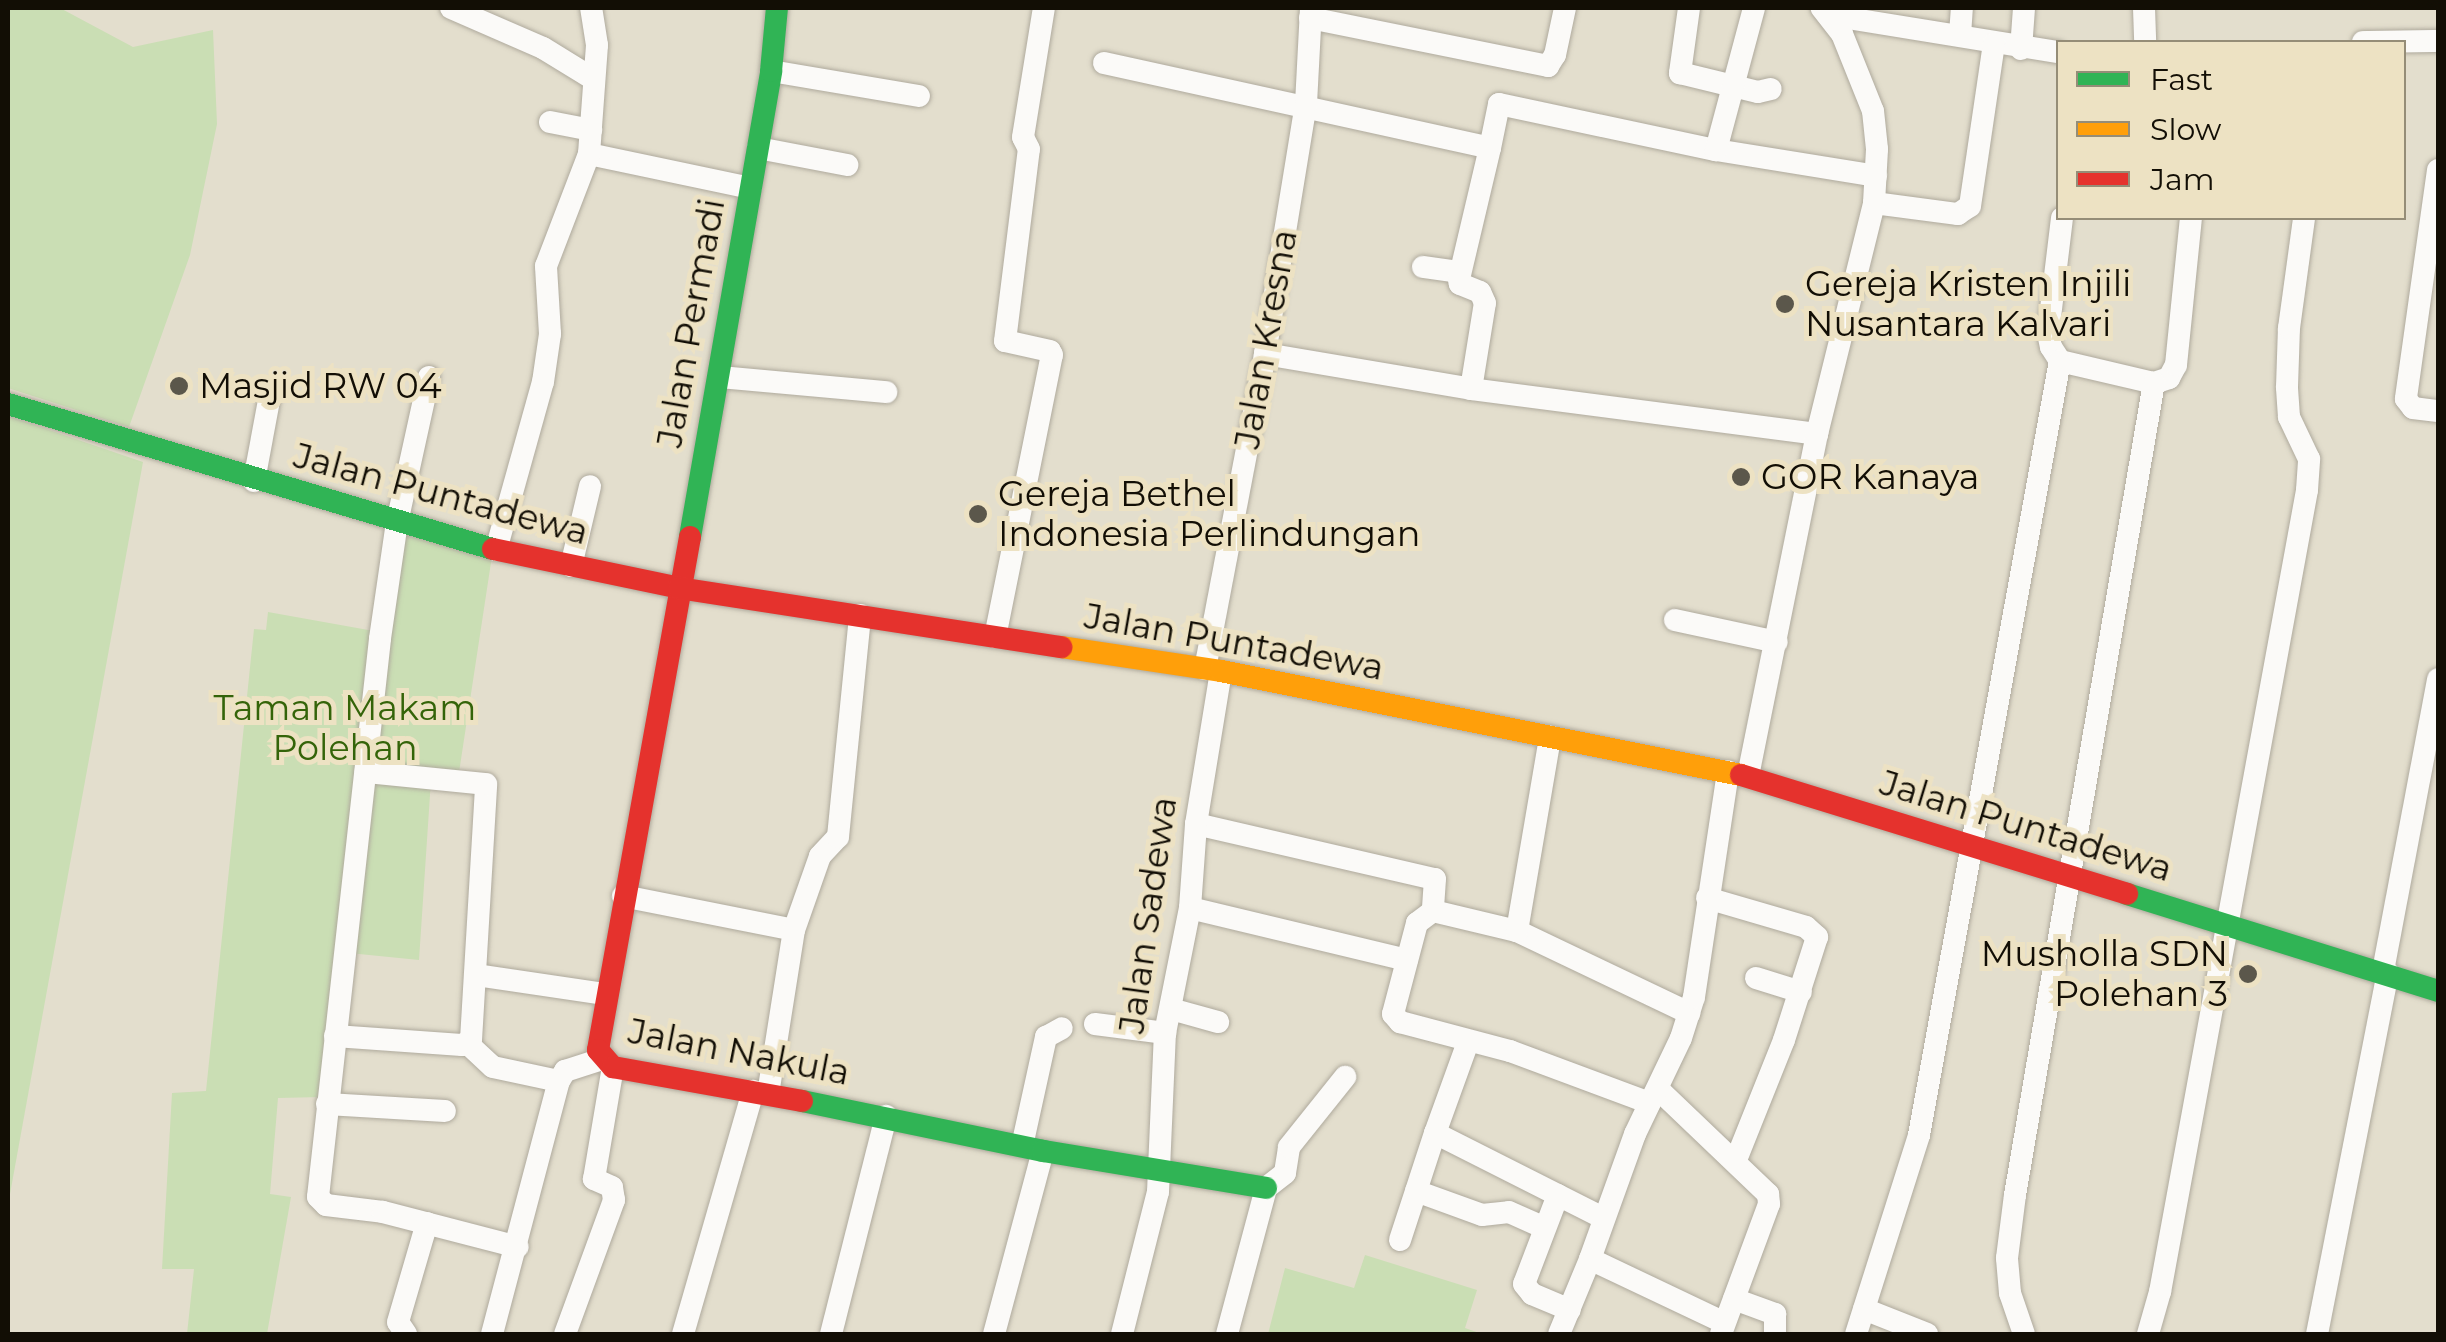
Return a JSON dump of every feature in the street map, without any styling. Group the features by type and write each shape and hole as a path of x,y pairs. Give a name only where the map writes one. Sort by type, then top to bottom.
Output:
{"street":[{"path":"451,8 543,48 592,78"},
{"path":"496,550 543,382 550,334 546,266 590,142 597,45 591,8"},
{"name":"Jalan Permadi","path":"679,588 720,377 771,71 776,8"},
{"path":"995,637 1052,355 1048,350 1006,345 1005,341 1029,148 1023,137 1044,8"},
{"path":"1310,13 1511,60 1550,64 1565,8"},
{"path":"1689,8 1680,73 1732,87 1771,89"},
{"path":"1716,150 1754,8"},
{"path":"1960,35 1962,8"},
{"path":"2020,48 2024,8"},
{"path":"2144,8 2145,40"},
{"path":"1826,11 1994,44 2056,52"},
{"path":"1559,1334 1689,1013 1708,898 1738,774 1777,642 1817,434 1874,204 1873,111 1864,82 1826,11"},
{"name":"Jalan Kresna","path":"1213,670 1306,104 1310,13"},
{"path":"2406,41 2438,41"},
{"path":"1874,204 1966,212 1994,44"},
{"path":"1471,389 1485,302 1480,292 1460,284 1460,272 1511,60"},
{"path":"1104,63 1306,104 1490,148"},
{"path":"771,71 920,96"},
{"path":"1499,104 1716,150 1876,176"},
{"path":"550,122 590,142 750,188"},
{"path":"758,148 848,165"},
{"path":"2438,170 2406,400 2413,408 2438,410"},
{"path":"1856,1334 1919,1134 1972,848 2060,361 2048,333 2062,220"},
{"path":"2060,361 2154,383 2169,378 2176,366 2192,220"},
{"path":"2148,1334 2160,1292 2225,921 2259,757 2310,458 2289,417 2287,387 2289,328 2304,220"},
{"path":"1423,266 1460,272"},
{"path":"1266,354 1471,389 1817,434"},
{"path":"428,377 397,522 327,1104 320,1202 427,1223 518,1247"},
{"path":"720,377 886,392"},
{"path":"2024,1334 2010,1292 2007,1258 2028,1108 2154,383"},
{"path":"254,481 270,395"},
{"name":"Jalan Puntadewa","path":"8,404 254,481 496,550 679,588 1213,670 1738,774 2070,879 2225,921 2438,991"},
{"path":"571,566 590,486"},
{"name":"Jalan Nakula","path":"679,588 605,994 598,1050 608,1063 886,1116 1032,1149 1157,1170"},
{"path":"683,1334 760,1093 794,930 820,856 838,837 860,616"},
{"path":"1675,620 1777,642"},
{"name":"Jalan Sadewa","path":"1122,1334 1158,1192 1165,1033 1190,908 1213,670"},
{"path":"2317,1334 2438,680"},
{"path":"1517,931 1550,737"},
{"path":"366,772 486,784 476,974 467,1044"},
{"path":"1196,824 1425,874 1437,886 1433,910 1418,923 1407,960 1393,1014 1400,1022 1654,1096 1736,1160 1768,1194 1769,1204 1723,1329 1590,1259"},
{"path":"622,896 794,930"},
{"path":"1708,898 1813,930 1816,943 1736,1160"},
{"path":"1190,908 1407,960"},
{"path":"1433,910 1517,931 1689,1013"},
{"path":"476,974 605,994"},
{"path":"1756,978 1800,992"},
{"path":"1171,1009 1218,1022"},
{"path":"1095,1024 1165,1033"},
{"path":"994,1334 1032,1149 1044,1044 1050,1033 1062,1028"},
{"path":"336,1036 467,1044 493,1066 559,1080"},
{"path":"1400,1240 1468,1042"},
{"path":"492,1334 559,1080 565,1071 608,1063 594,1178 612,1187 614,1200 565,1334"},
{"path":"1227,1334 1266,1188 1285,1173 1289,1147 1346,1077"},
{"path":"327,1104 445,1110"},
{"path":"831,1334 886,1116"},
{"path":"1435,1133 1603,1218"},
{"path":"1157,1170 1266,1188"},
{"path":"1416,1191 1482,1214 1510,1212 1545,1228"},
{"path":"1558,1196 1524,1284 1532,1294 1570,1310"},
{"path":"406,1334 398,1322 427,1223"},
{"path":"1734,1299 1774,1314 1775,1334"},
{"path":"1864,1309 1927,1334"}],"green space":[{"path":"8,8 60,8 133,47 213,30 217,124 190,255 129,427 8,388"},
{"path":"8,416 143,462 8,1205"},
{"name":"Taman Makam Polehan","path":"399,533 492,556 458,779 431,780 419,960 339,952 322,1097 278,1098 270,1194 291,1197 267,1334 187,1334 194,1269 162,1269 172,1093 206,1091 254,629 266,630 268,612 385,633"},
{"path":"1365,1255 1477,1290 1465,1328 1482,1334 1268,1334 1285,1268 1354,1288"}],"traffic: fast":[{"path":"690,537 771,71 777,8"},
{"path":"8,404 493,549"},
{"path":"2127,894 2438,991"},
{"path":"802,1101 1043,1151 1266,1188"}],"traffic: slow":[{"path":"1061,647 1221,671 1741,775"}],"traffic: jam":[{"path":"690,537 598,1050 613,1067 802,1101"},
{"path":"493,549 679,588 1061,647"},
{"path":"1741,775 2127,894"}],"place":[{"name":"Gereja Kristen Injili Nusantara Kalvari","path":"1785,304"},
{"name":"Masjid RW 04","path":"179,386"},
{"name":"GOR Kanaya","path":"1741,477"},
{"name":"Gereja Bethel Indonesia Perlindungan","path":"978,514"},
{"name":"Musholla SDN Polehan 3","path":"2248,974"}]}
